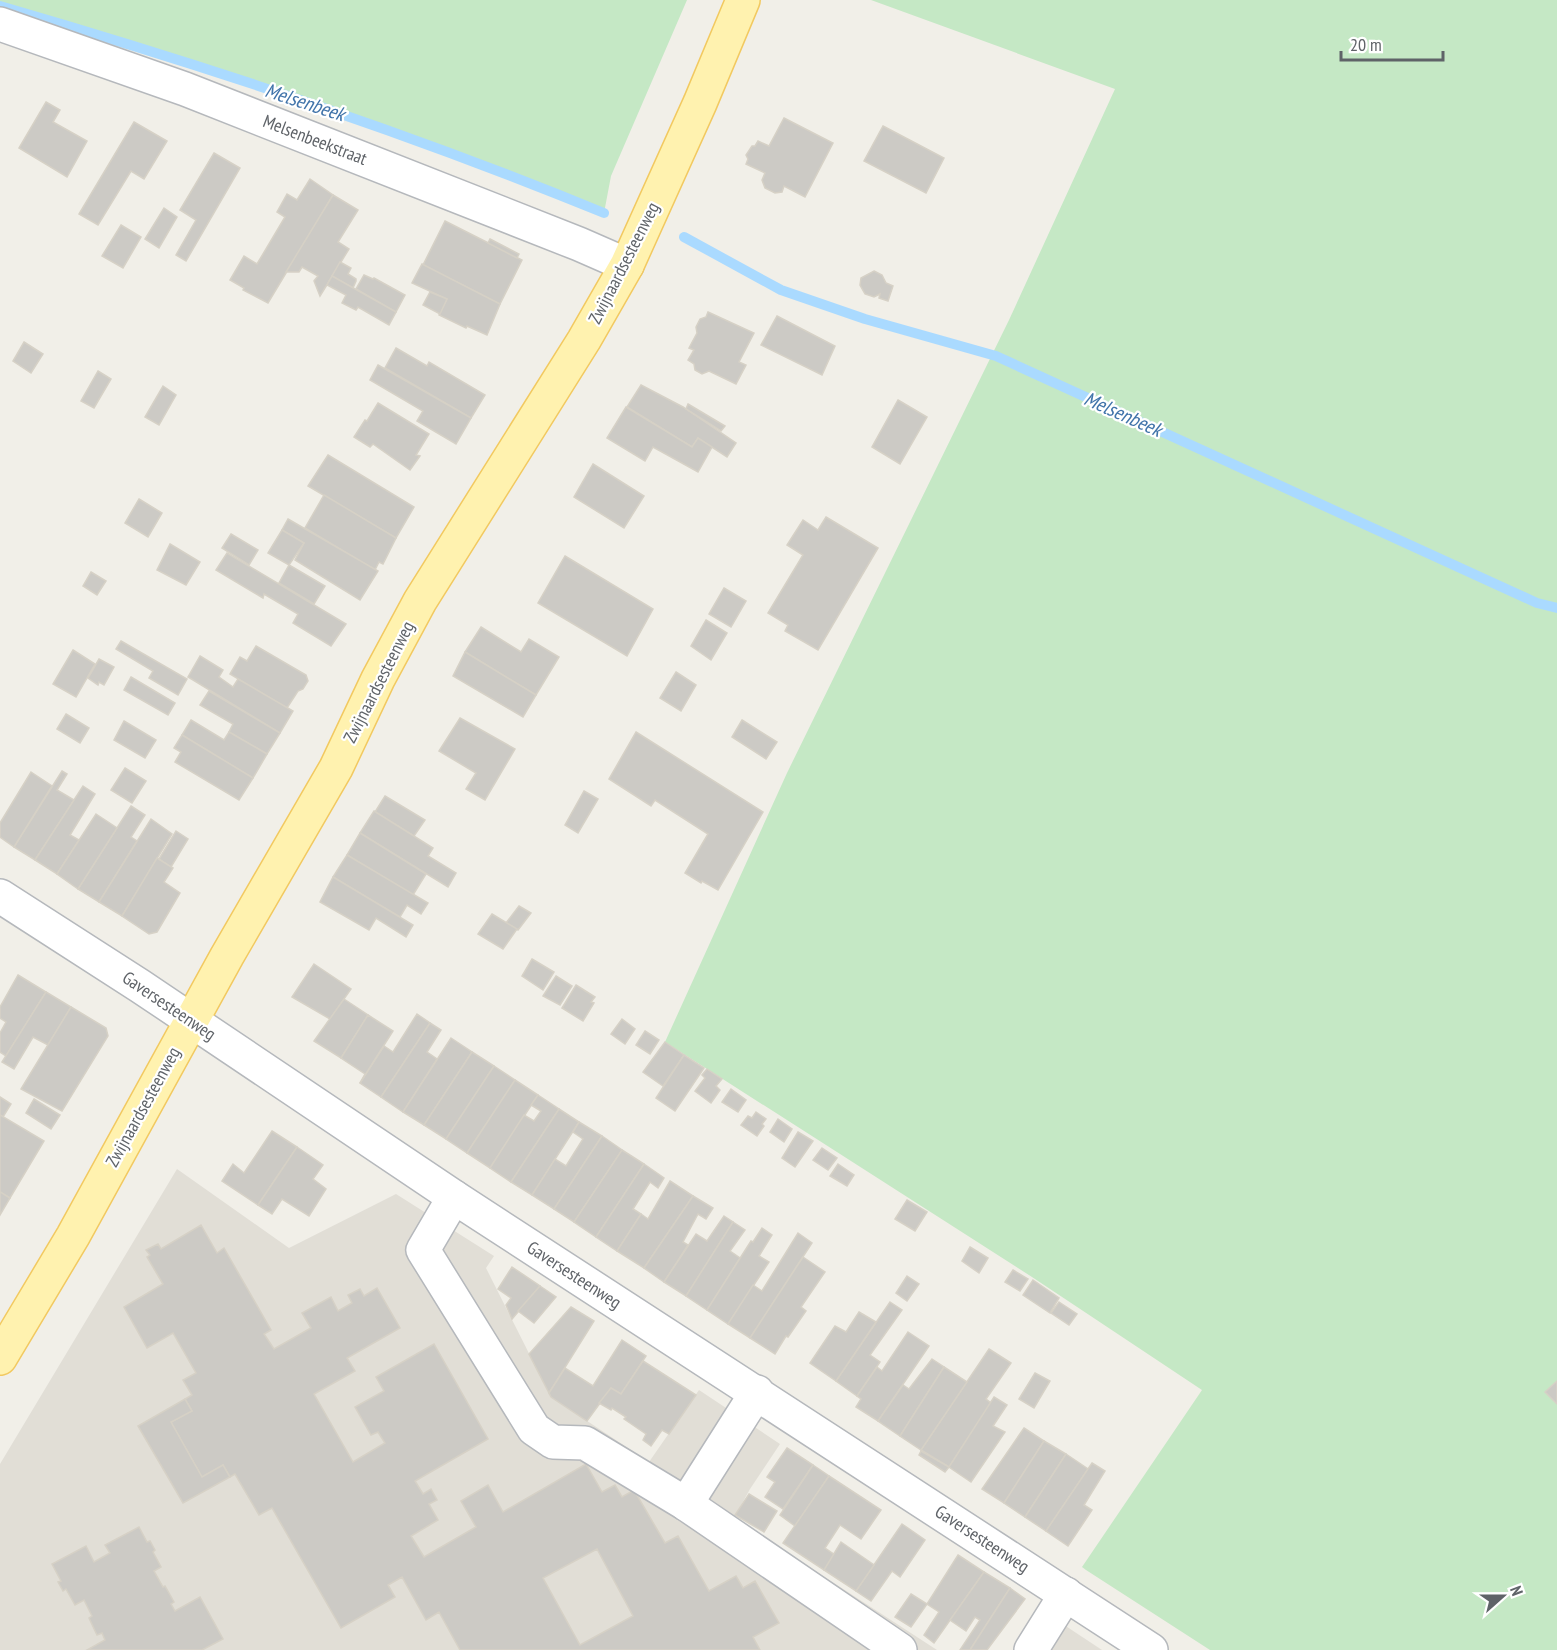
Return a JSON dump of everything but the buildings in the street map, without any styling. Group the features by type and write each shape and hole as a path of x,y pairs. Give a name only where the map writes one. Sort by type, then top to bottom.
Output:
{"main road":[{"name":"Zwijnaardsesteenweg","path":"0,1358 73,1236 191,1021 336,768 378,679 420,601 584,340 627,266 743,0"}],"street":[{"name":"Melsenbeekstraat","path":"0,24 185,89 579,244 627,266"},
{"name":"Gaversesteenweg","path":"0,896 454,1197 1151,1650"},
{"path":"454,1197 423,1250 534,1429 553,1442 585,1443 686,1504 900,1650"},
{"path":"686,1504 757,1392"},
{"path":"1031,1650 1066,1594"}],"shaded area":[{"path":"177,1169 289,1248 396,1194 494,1256 486,1268 551,1397 649,1462 699,1390 780,1444 734,1518 937,1650 0,1650 0,1464"},
{"path":"1040,1609 1102,1650 1013,1650"}],"green space":[{"path":"0,0 687,0 611,176 604,213 380,127 229,76 0,6"},
{"path":"871,0 1557,0 1557,1650 1210,1650 1086,1570 1082,1567 1202,1390 1032,1277 665,1042 787,773 1009,320 1115,89"}],"waterway":[{"name":"Melsenbeek","path":"0,6 305,101 530,183 604,213"},
{"name":"Melsenbeek","path":"684,237 781,290 865,319 996,356 1537,603 1557,608"}]}
